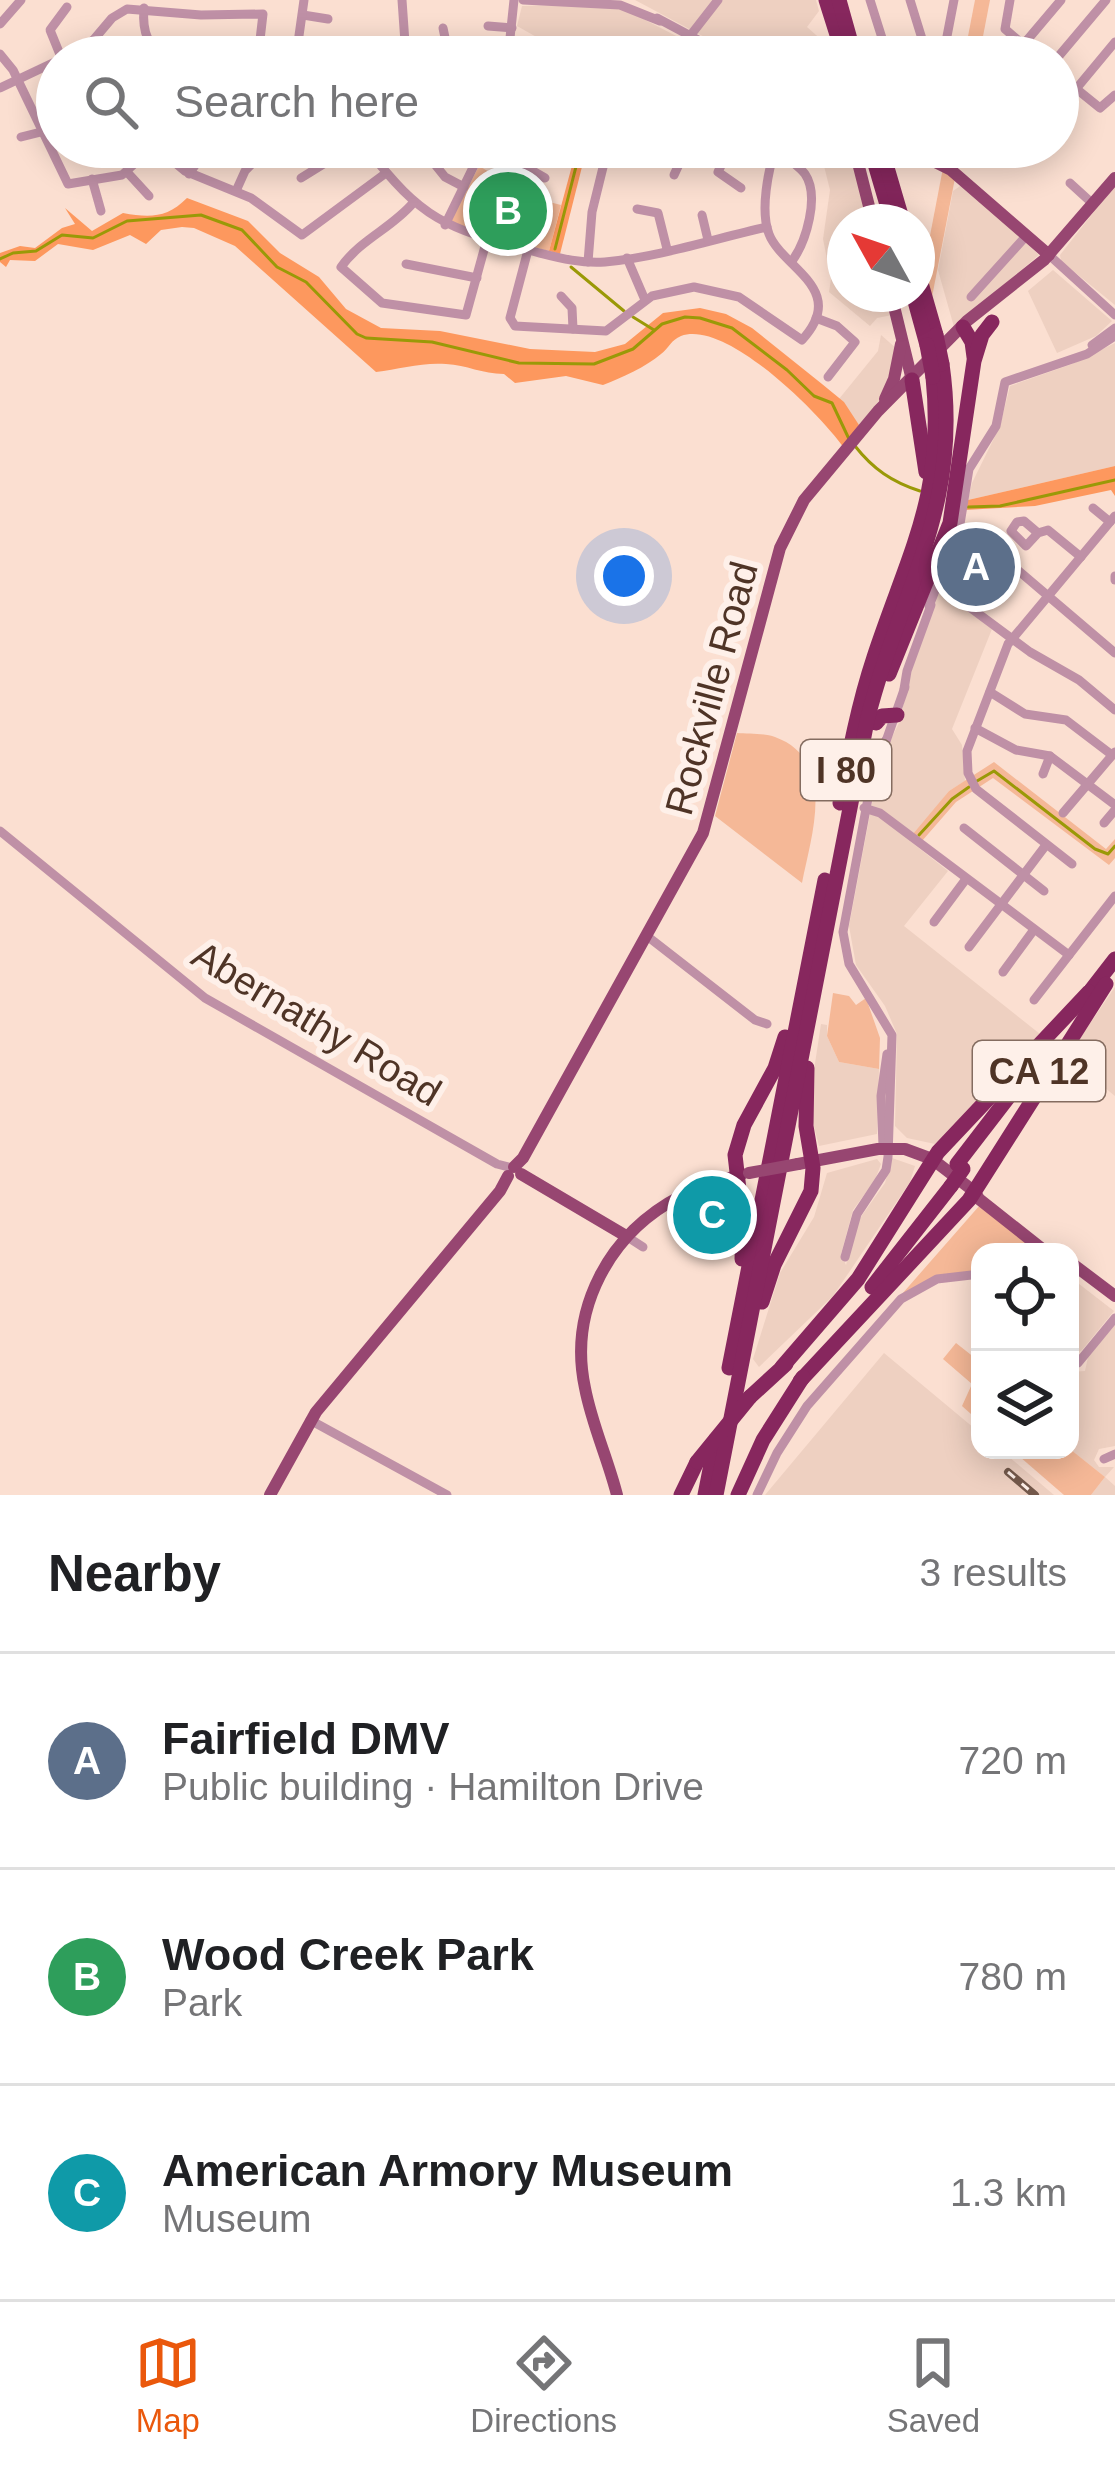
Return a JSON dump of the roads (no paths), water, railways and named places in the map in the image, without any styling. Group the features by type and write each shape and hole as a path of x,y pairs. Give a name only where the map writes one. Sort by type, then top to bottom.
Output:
{"highway":[{"path":"834,5 838,36"},
{"path":"834,5 848,36"},
{"path":"876,168 887,204"},
{"path":"887,168 898,204"},
{"name":"I 80","path":"920,312 932,340"},
{"name":"I 80","path":"705,1495 872,701 943,502 936,448 937,370 926,312"},
{"path":"830,909 838,895 883,697 943,502 974,361 982,335 992,322"},
{"path":"963,327 972,342 974,361"},
{"path":"912,380 925,449 943,502"},
{"name":"I 80","path":"716,1495 736,1360 857,716 908,568 943,502"},
{"path":"883,697 885,706 897,715"},
{"path":"876,723 881,716 897,715"},
{"name":"CA 12","path":"738,1495 764,1439 800,1381 1103,982 1115,959"},
{"path":"736,1360 730,1334 743,1236 725,1178 740,1135 775,1068 806,978"},
{"path":"782,1367 858,1279 932,1159 1103,982"},
{"path":"800,1381 975,1192 1103,982"},
{"path":"736,1360 774,1265 807,1204 805,1099 815,1014 812,1001"},
{"name":"CA 12","path":"680,1495 698,1462 750,1397 850,1300 948,1183"}],"main road":[{"path":"859,168 868,204"},
{"path":"944,168 1049,255"},
{"name":"Rockville Road","path":"270,1495 310,1420 515,1173 647,936 709,820 787,528 804,500 878,410 944,342 1049,255 1115,178"},
{"path":"896,312 912,380"},
{"path":"878,410 892,387 902,337"},
{"path":"614,1495 585,1391 581,1352 592,1290 623,1235 674,1199 725,1178 805,1162 885,1148 914,1151 975,1192 983,1192 1037,1243"},
{"name":"Abernathy Road","path":"515,1173 623,1235"},
{"path":"1079,1273 1115,1299"}],"street":[{"path":"0,23 21,0"},
{"path":"299,36 304,0"},
{"path":"401,36 402,0"},
{"path":"511,36 514,0"},
{"path":"523,0 629,3 690,36 718,0"},
{"path":"870,0 881,36"},
{"path":"910,0 921,36"},
{"path":"947,36 954,0"},
{"path":"1010,0 1005,29 1013,36"},
{"path":"1031,36 1058,1"},
{"path":"1078,36 1111,1"},
{"path":"52,36 50,30 68,7"},
{"path":"143,8 146,36"},
{"path":"97,36 119,12 143,8 201,15 263,14 261,36"},
{"path":"303,14 328,19"},
{"path":"488,26 512,28"},
{"path":"443,28 444,36"},
{"path":"1079,85 1115,43"},
{"path":"0,54 36,123"},
{"path":"0,88 36,70"},
{"path":"1079,91 1102,109 1115,95"},
{"path":"21,137 36,133"},
{"path":"59,168 68,184 131,168"},
{"path":"182,168 236,191 302,235 386,173"},
{"path":"189,173 193,168"},
{"path":"236,191 248,168"},
{"path":"302,178 317,168"},
{"path":"382,168 413,203 445,225 588,262 767,227"},
{"path":"438,168 464,187"},
{"path":"445,225 475,168"},
{"path":"526,168 545,178"},
{"path":"588,262 592,212 604,168"},
{"path":"674,175 677,168"},
{"path":"720,168 718,172 741,188"},
{"path":"528,250 510,324 526,329 612,328 646,300 694,287 740,297 802,340 816,318 812,285 774,244 767,227 771,168"},
{"path":"792,261 805,238 810,184 798,168"},
{"path":"127,172 148,196"},
{"path":"92,179 101,211"},
{"path":"1071,182 1095,202"},
{"path":"413,203 344,262 344,271 382,303 461,315 468,310 487,239"},
{"path":"637,209 658,213 667,249"},
{"path":"702,215 707,240"},
{"path":"971,297 1028,235"},
{"path":"1049,255 1115,312"},
{"path":"627,258 646,300"},
{"path":"406,264 477,278"},
{"path":"740,297 745,284"},
{"path":"562,296 572,308 573,329"},
{"path":"816,318 837,326 855,342 828,377"},
{"path":"845,1257 857,1214 883,1174 893,1056 879,1009 854,974 844,943 845,911 875,766 897,715 956,532 943,502 992,429 1003,380 1087,354 1115,332"},
{"path":"1072,864 976,789 969,778 967,751 1012,638 1113,519 1093,508"},
{"path":"1043,531 1081,557"},
{"path":"950,550 999,557 1115,653"},
{"path":"937,583 1115,710"},
{"path":"1040,676 1047,662"},
{"path":"990,692 1025,714 1066,720 1113,754 1063,814"},
{"path":"975,728 1016,750 1050,756 1115,808 1104,823"},
{"path":"1043,774 1050,756"},
{"path":"864,808 880,813 1069,955"},
{"path":"964,827 1044,891"},
{"name":"Abernathy Road","path":"0,831 205,998 515,1173"},
{"path":"969,946 1046,845"},
{"path":"934,922 967,879"},
{"path":"1034,1000 1115,896"},
{"path":"1084,910 1097,919"},
{"path":"1003,973 1033,931"},
{"path":"647,936 755,1020 767,1024"},
{"name":"Abernathy Road","path":"623,1235 644,1247"},
{"path":"757,1495 807,1406 901,1299 937,1279 971,1275"},
{"path":"1079,1362 1115,1318"},
{"path":"310,1420 446,1495"}],"waterway":[{"path":"555,249 576,168"},
{"path":"0,259 36,251 62,235 93,238 127,221 201,215 242,230 277,267 306,282 366,338 432,342 519,363 594,364 633,349 662,324 700,318 732,328 814,396 832,403 849,439"},
{"path":"571,267 624,311"},
{"path":"633,317 654,330"},
{"path":"855,446 884,474 920,491"},
{"path":"968,507 1000,506 1115,480"},
{"path":"977,781 994,771 1095,849 1108,854 1115,846"},
{"path":"919,835 969,787"}],"railway":[{"path":"1008,1472 1035,1495"}],"place":[{"name":"Wood Creek Park","path":"508,211"},
{"name":"Fairfield DMV","path":"976,567"},
{"name":"American Armory Museum","path":"712,1215"}]}
